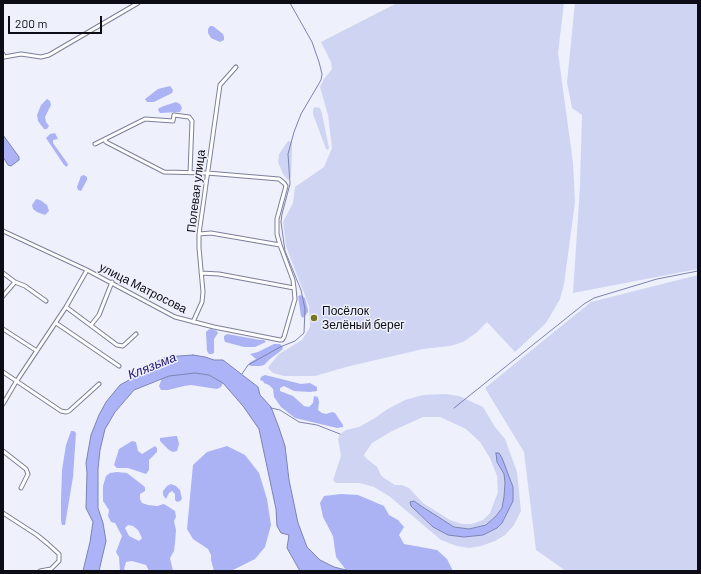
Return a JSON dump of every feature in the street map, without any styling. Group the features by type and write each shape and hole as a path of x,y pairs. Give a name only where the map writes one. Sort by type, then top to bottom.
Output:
{"street":[{"path":"4,55 20,54 41,57 49,54 138,3"},
{"name":"Полевая улица","path":"193,322 202,302 203,292 199,234 220,85 236,67"},
{"path":"95,144 145,119 173,121 174,115 189,117 192,121 190,173"},
{"path":"105,140 106,142 164,172 207,173 279,179 284,183 286,186 277,219 277,234 294,288 219,274 201,273"},
{"name":"улица Матросова","path":"3,231 112,282 175,317 224,329 280,340 284,337 295,299 294,288"},
{"path":"199,234 211,233 280,245"},
{"path":"3,404 56,323 87,270"},
{"path":"3,273 46,301"},
{"path":"3,296 15,282"},
{"path":"91,325 100,315 112,282"},
{"path":"66,307 117,345 122,346 136,334"},
{"path":"56,323 119,366"},
{"path":"3,328 37,351"},
{"path":"3,372 61,411 66,412 99,384"},
{"path":"3,451 26,469 28,474 20,488"},
{"path":"3,513 43,539 59,554 59,561 51,569 40,571"}],"shaded area":[{"path":"397,3 564,3 558,53 573,163 575,202 564,284 560,299 546,323 515,352 487,322 476,333 463,342 450,346 423,349 346,367 315,376 284,376 273,373 268,368 269,366 279,354 302,340 310,327 309,306 286,246 283,222 293,203 295,187 324,167 332,148 328,115 320,87 332,69 331,62 321,42"},
{"path":"575,3 698,3 698,269 573,293 580,186 582,115 572,108 567,82"},
{"path":"210,26 213,26 223,34 224,40 220,42 211,38 208,33"},
{"path":"170,86 173,90 172,93 154,102 147,102 145,99 158,89"},
{"path":"47,99 50,101 51,105 45,117 49,126 47,129 44,129 38,121 37,115 41,105"},
{"path":"176,102 180,104 182,108 180,112 160,113 158,110 159,108"},
{"path":"315,107 320,108 322,114 329,148 328,150 326,149 313,114 313,109"},
{"path":"55,133 58,139 53,140 53,143 68,164 67,167 64,165 46,138 50,134"},
{"path":"288,141 292,142 292,147 291,177 288,180 283,174 278,162 279,154"},
{"path":"84,175 87,177 87,180 81,191 78,190 77,187 81,176"},
{"path":"36,199 47,205 49,211 45,215 33,209 32,205"},
{"path":"698,275 698,571 566,571 536,550 524,452 485,388 591,302"},
{"path":"301,295 305,298 308,310 303,318 301,316 298,296"},
{"path":"211,329 217,331 218,333 214,339 214,353 209,354 207,351 206,332"},
{"path":"227,334 264,340 266,342 255,347 244,347 225,342 224,336"},
{"path":"274,344 280,344 283,347 282,350 264,365 249,365 249,363 256,359 250,354 258,352"},
{"path":"195,373 209,375 223,383 221,387 217,389 191,385 161,390 159,386 162,378"},
{"path":"265,375 301,384 310,383 317,387 317,391 310,392 294,391 284,386 280,388 280,391 293,396 304,406 309,407 313,403 314,396 318,397 318,410 326,414 332,412 335,413 343,427 337,428 295,418 281,407 274,397 273,389 260,380 261,377"},
{"path":"446,394 459,396 483,407 495,427 505,439 517,472 521,511 514,525 505,535 495,541 469,548 457,546 441,540 389,496 374,487 360,483 336,483 333,480 341,456 338,439 340,434 346,430 359,427 405,400 423,395","holes":["423,417 440,417 466,429 480,442 490,458 497,476 498,492 490,513 483,520 472,524 462,524 450,520 423,503 409,488 402,485 395,485 384,478 377,467 364,455 372,443 392,431","497,462 509,476 513,487 513,501 502,523 497,528 483,535 464,537 448,535 433,527 411,506 414,501 454,527 469,529 486,525 502,508 504,497 504,474"]},
{"path":"71,431 76,433 73,477 65,525 62,525 62,470 66,445"},
{"path":"177,436 179,444 177,451 173,452 169,450 160,441 160,438"},
{"path":"132,441 136,442 138,451 142,454 155,446 157,448 157,452 149,460 149,470 146,474 128,468 117,468 114,465 119,449"},
{"path":"227,446 245,455 259,473 267,499 271,525 265,547 255,559 231,571 214,571 211,555 208,549 193,539 187,529 193,465 207,452"},
{"path":"110,473 127,473 145,487 145,491 140,494 142,503 157,506 164,504 175,511 175,543 174,551 170,558 173,571 149,571 146,565 132,561 126,562 124,569 126,571 120,571 119,557 116,552 122,536 115,523 111,522 108,516 109,510 103,501 103,486 106,476","holes":["128,525 133,526 138,530 142,538 139,541 129,536 125,528"]},
{"path":"171,484 180,490 182,499 180,501 177,502 175,500 175,494 172,491 166,499 163,495 163,491"},
{"path":"341,494 358,495 384,506 389,515 398,520 404,527 399,535 404,544 437,550 447,559 453,571 346,570 336,557 333,536 323,517 320,503 324,496"}],"water":[{"path":"3,135 19,157 19,160 11,166 8,165 3,157"},
{"name":"Клязьма","path":"193,355 214,360 223,360 258,387 260,395 271,407 285,446 289,480 298,523 307,547 320,560 334,567 350,571 300,571 287,548 289,535 281,533 277,526 276,509 259,429 243,406 223,383 209,375 195,373 169,376 134,390 115,412 105,429 100,450 98,469 98,508 103,523 106,541 99,571 83,571 93,522 86,508 86,463 91,435 99,415 106,402 120,385 129,380 137,371 166,357"},
{"path":"496,453 499,453 502,458 513,487 513,501 502,523 497,528 483,535 464,537 448,535 433,527 411,506 410,502 414,501 454,527 469,529 486,525 502,508 504,497 504,474 497,462"}],"waterway":[{"path":"242,374 248,365 280,347 295,341 304,333 305,309 301,290 285,251 281,222 290,184 288,154 294,132 301,114 321,80 322,74 312,42 290,3"},
{"path":"454,408 584,304 594,298 657,279 698,271"},
{"path":"271,408 280,410 299,422 317,425 340,434"}],"place":[{"name":"Посёлок Зелёный берег","path":"314,318"}]}
